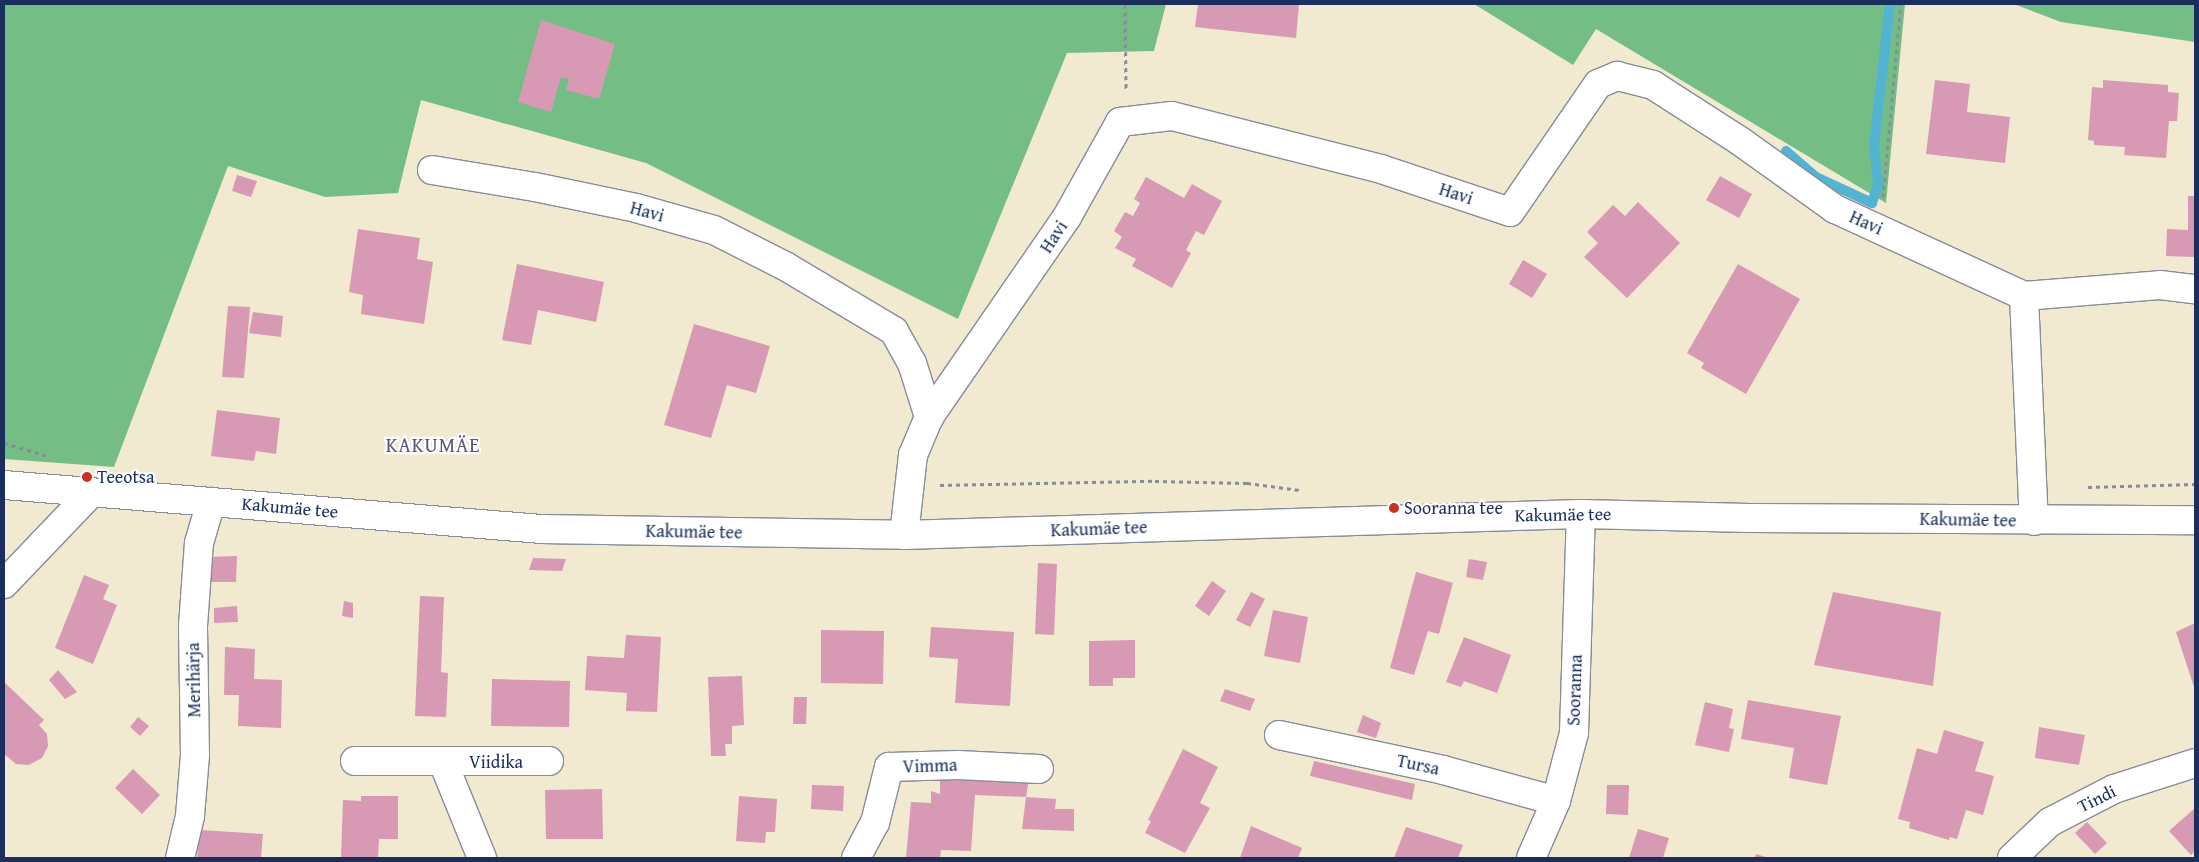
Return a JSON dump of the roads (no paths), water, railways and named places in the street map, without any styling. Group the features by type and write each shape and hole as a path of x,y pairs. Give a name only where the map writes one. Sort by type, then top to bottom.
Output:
{"street":[{"name":"Havi","path":"904,536 913,455 929,417 1067,217 1120,122 1172,116 1381,169 1510,212 1598,84 1617,76 1653,85 1740,141 1835,209 2024,296 2160,285 2195,289"},
{"name":"Havi","path":"432,170 544,188 636,208 714,230 785,266 894,331 912,363 929,417"},
{"path":"2024,296 2034,521"},
{"name":"Kakumäe tee","path":"4,485 541,529 904,536 1581,514 2034,521 2195,520"},
{"path":"4,584 91,493"},
{"name":"Merihärja","path":"180,858 190,816 195,755 193,626 199,544 211,502"},
{"name":"Sooranna","path":"1531,858 1556,801 1574,733 1581,514"},
{"name":"Tursa","path":"1278,735 1443,770 1556,801"},
{"name":"Viidika","path":"355,761 548,762"},
{"name":"Viidika","path":"443,762 482,858"},
{"name":"Tindi","path":"2012,858 2050,822 2114,789 2195,763"},
{"name":"Vimma","path":"856,858 875,823 889,767 958,764 1040,769"}],"waterway":[{"path":"1786,151 1816,177 1872,203 1878,184 1874,146 1890,4"}],"place":[{"name":"Teeotsa","path":"87,477"},
{"name":"Sooranna tee","path":"1394,508"}],"district":[{"name":"KAKUMÄE","path":"433,444"}]}
